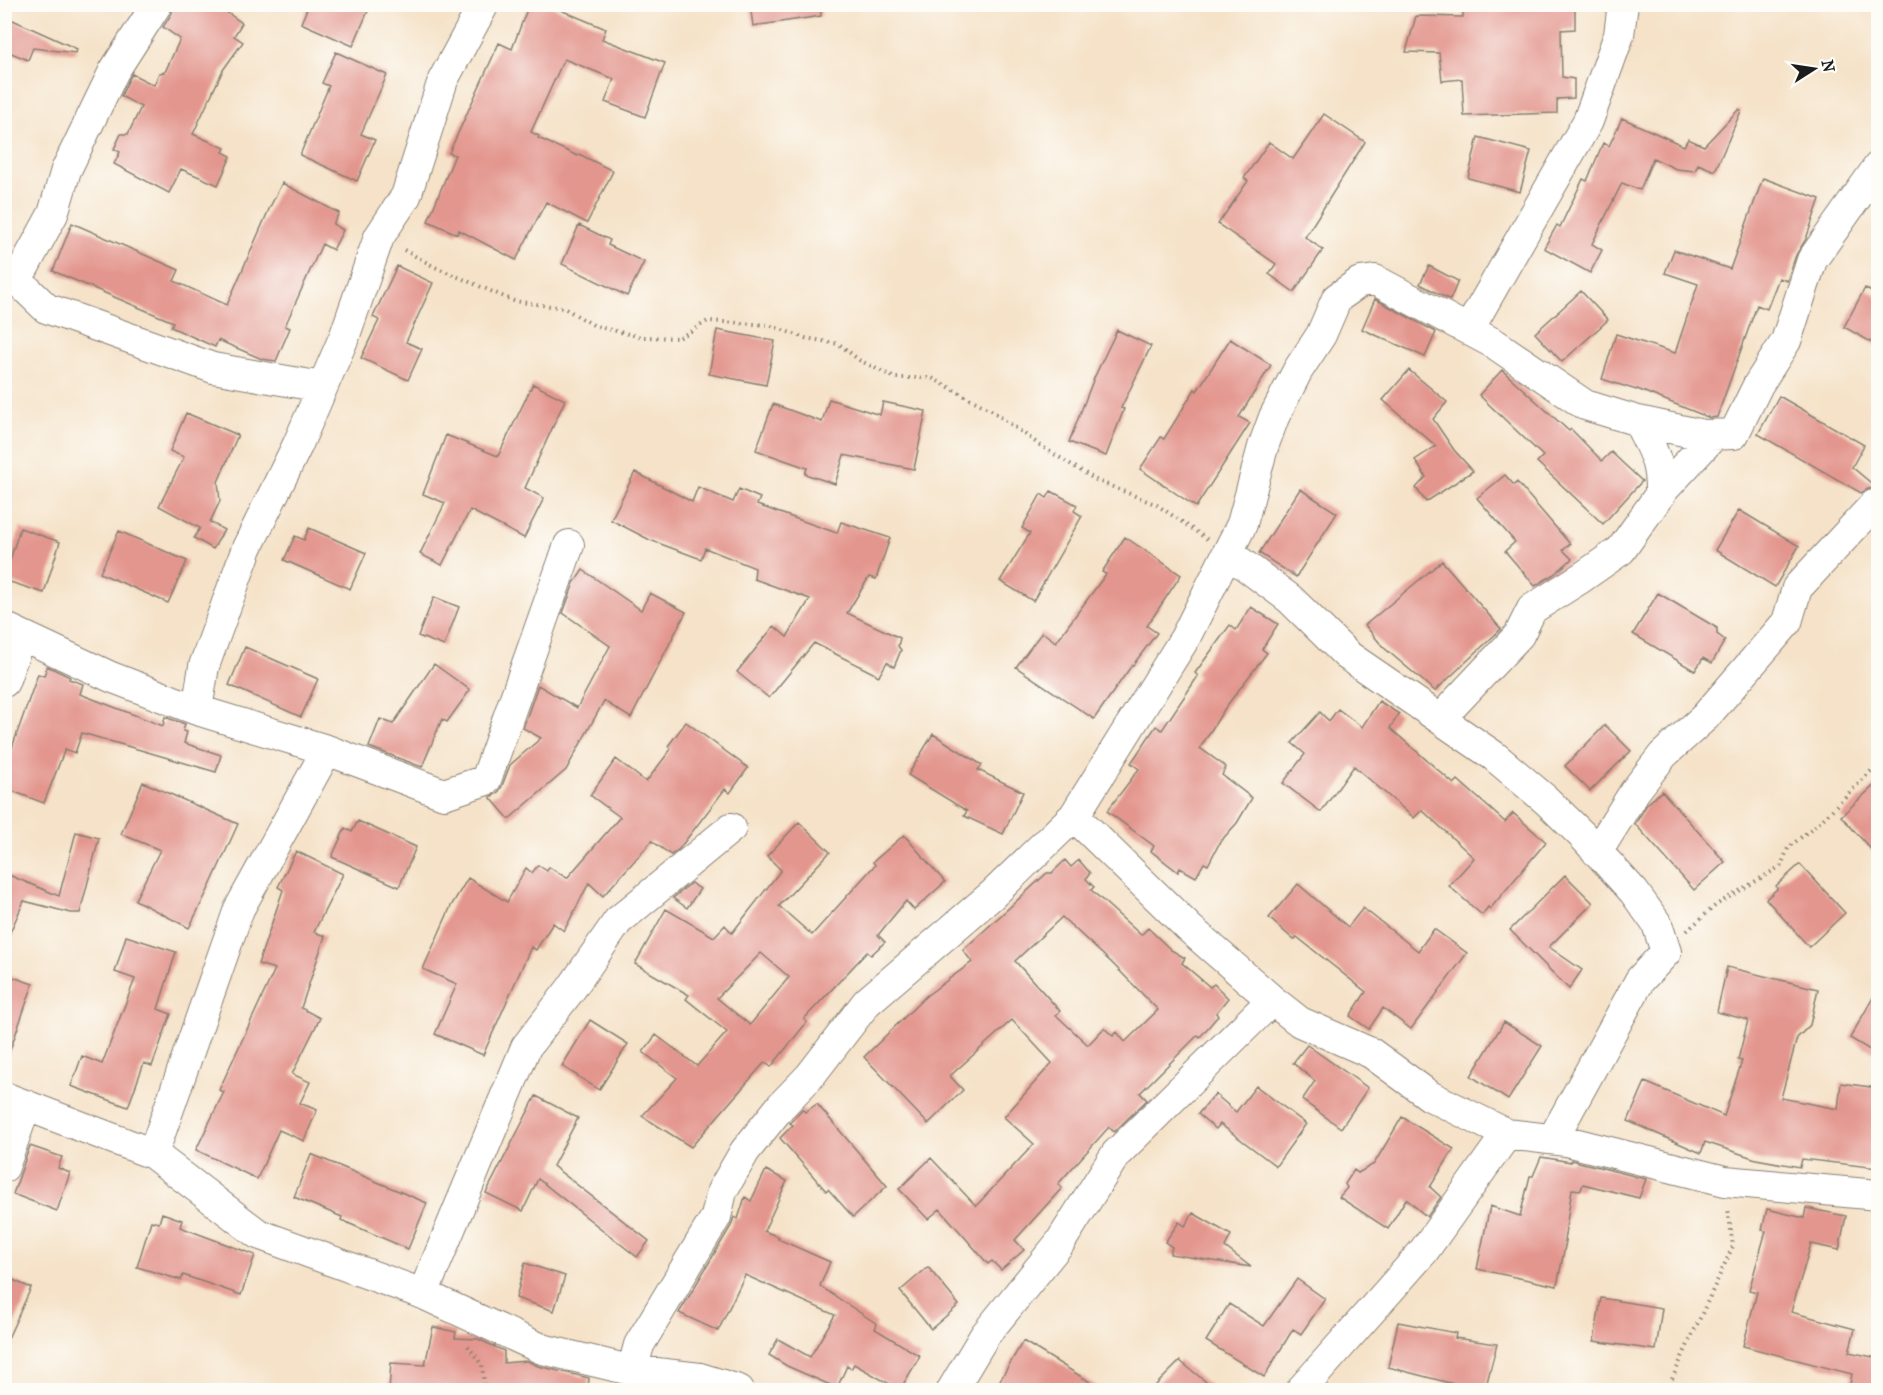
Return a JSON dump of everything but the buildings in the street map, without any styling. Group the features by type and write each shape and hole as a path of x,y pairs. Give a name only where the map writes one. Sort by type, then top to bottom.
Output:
{"street":[{"path":"157,4 114,71 66,170 53,214 11,279 46,308 213,368 322,387"},
{"path":"197,711 204,666 247,548 298,444 345,335 379,237 406,196 443,80 484,4"},
{"path":"1469,329 1588,122 1619,35 1623,4"},
{"path":"632,1371 639,1346 716,1217 722,1191 745,1151 781,1106 810,1076 867,1002 992,895 1074,816 1185,638 1242,524 1263,447 1274,417 1321,334 1337,298 1360,282 1375,280 1495,344 1585,405 1703,435 1734,434 1758,385 1786,341 1812,260 1878,167"},
{"path":"1638,420 1657,460 1660,495"},
{"path":"1453,705 1520,635 1532,609 1620,550 1660,495 1714,435"},
{"path":"1597,852 1635,791 1663,755 1705,717 1787,622 1797,588 1874,505"},
{"path":"4,682 13,631 111,677 197,711 327,750 444,794 486,780 569,545"},
{"path":"1228,553 1290,599 1347,656 1494,756 1546,800 1634,892 1656,924 1665,952 1641,980 1556,1133"},
{"path":"153,1154 239,909 327,750"},
{"path":"1074,816 1189,928 1300,1022 1371,1053 1430,1096 1507,1134 1566,1141 1725,1180 1878,1195"},
{"path":"423,1294 526,1047 571,989 618,921 731,828"},
{"path":"952,1390 985,1335 1059,1244 1116,1155 1272,1000"},
{"path":"4,1167 15,1101 153,1154 258,1234 423,1294 478,1321 542,1348 632,1371 700,1378 739,1390"},
{"path":"1301,1390 1423,1252 1507,1134"}],"path":[{"path":"379,237 435,267 514,301 564,308 595,326 641,337 679,338 708,321 770,325 805,338 839,344 859,360 895,378 932,378 991,410 1041,446 1096,480 1157,505 1228,553"},
{"path":"1664,947 1695,926 1716,905 1781,866 1788,848 1822,820 1878,764"},
{"path":"1667,1390 1732,1246 1725,1180"},
{"path":"478,1321 467,1344 482,1365 485,1390"}]}
